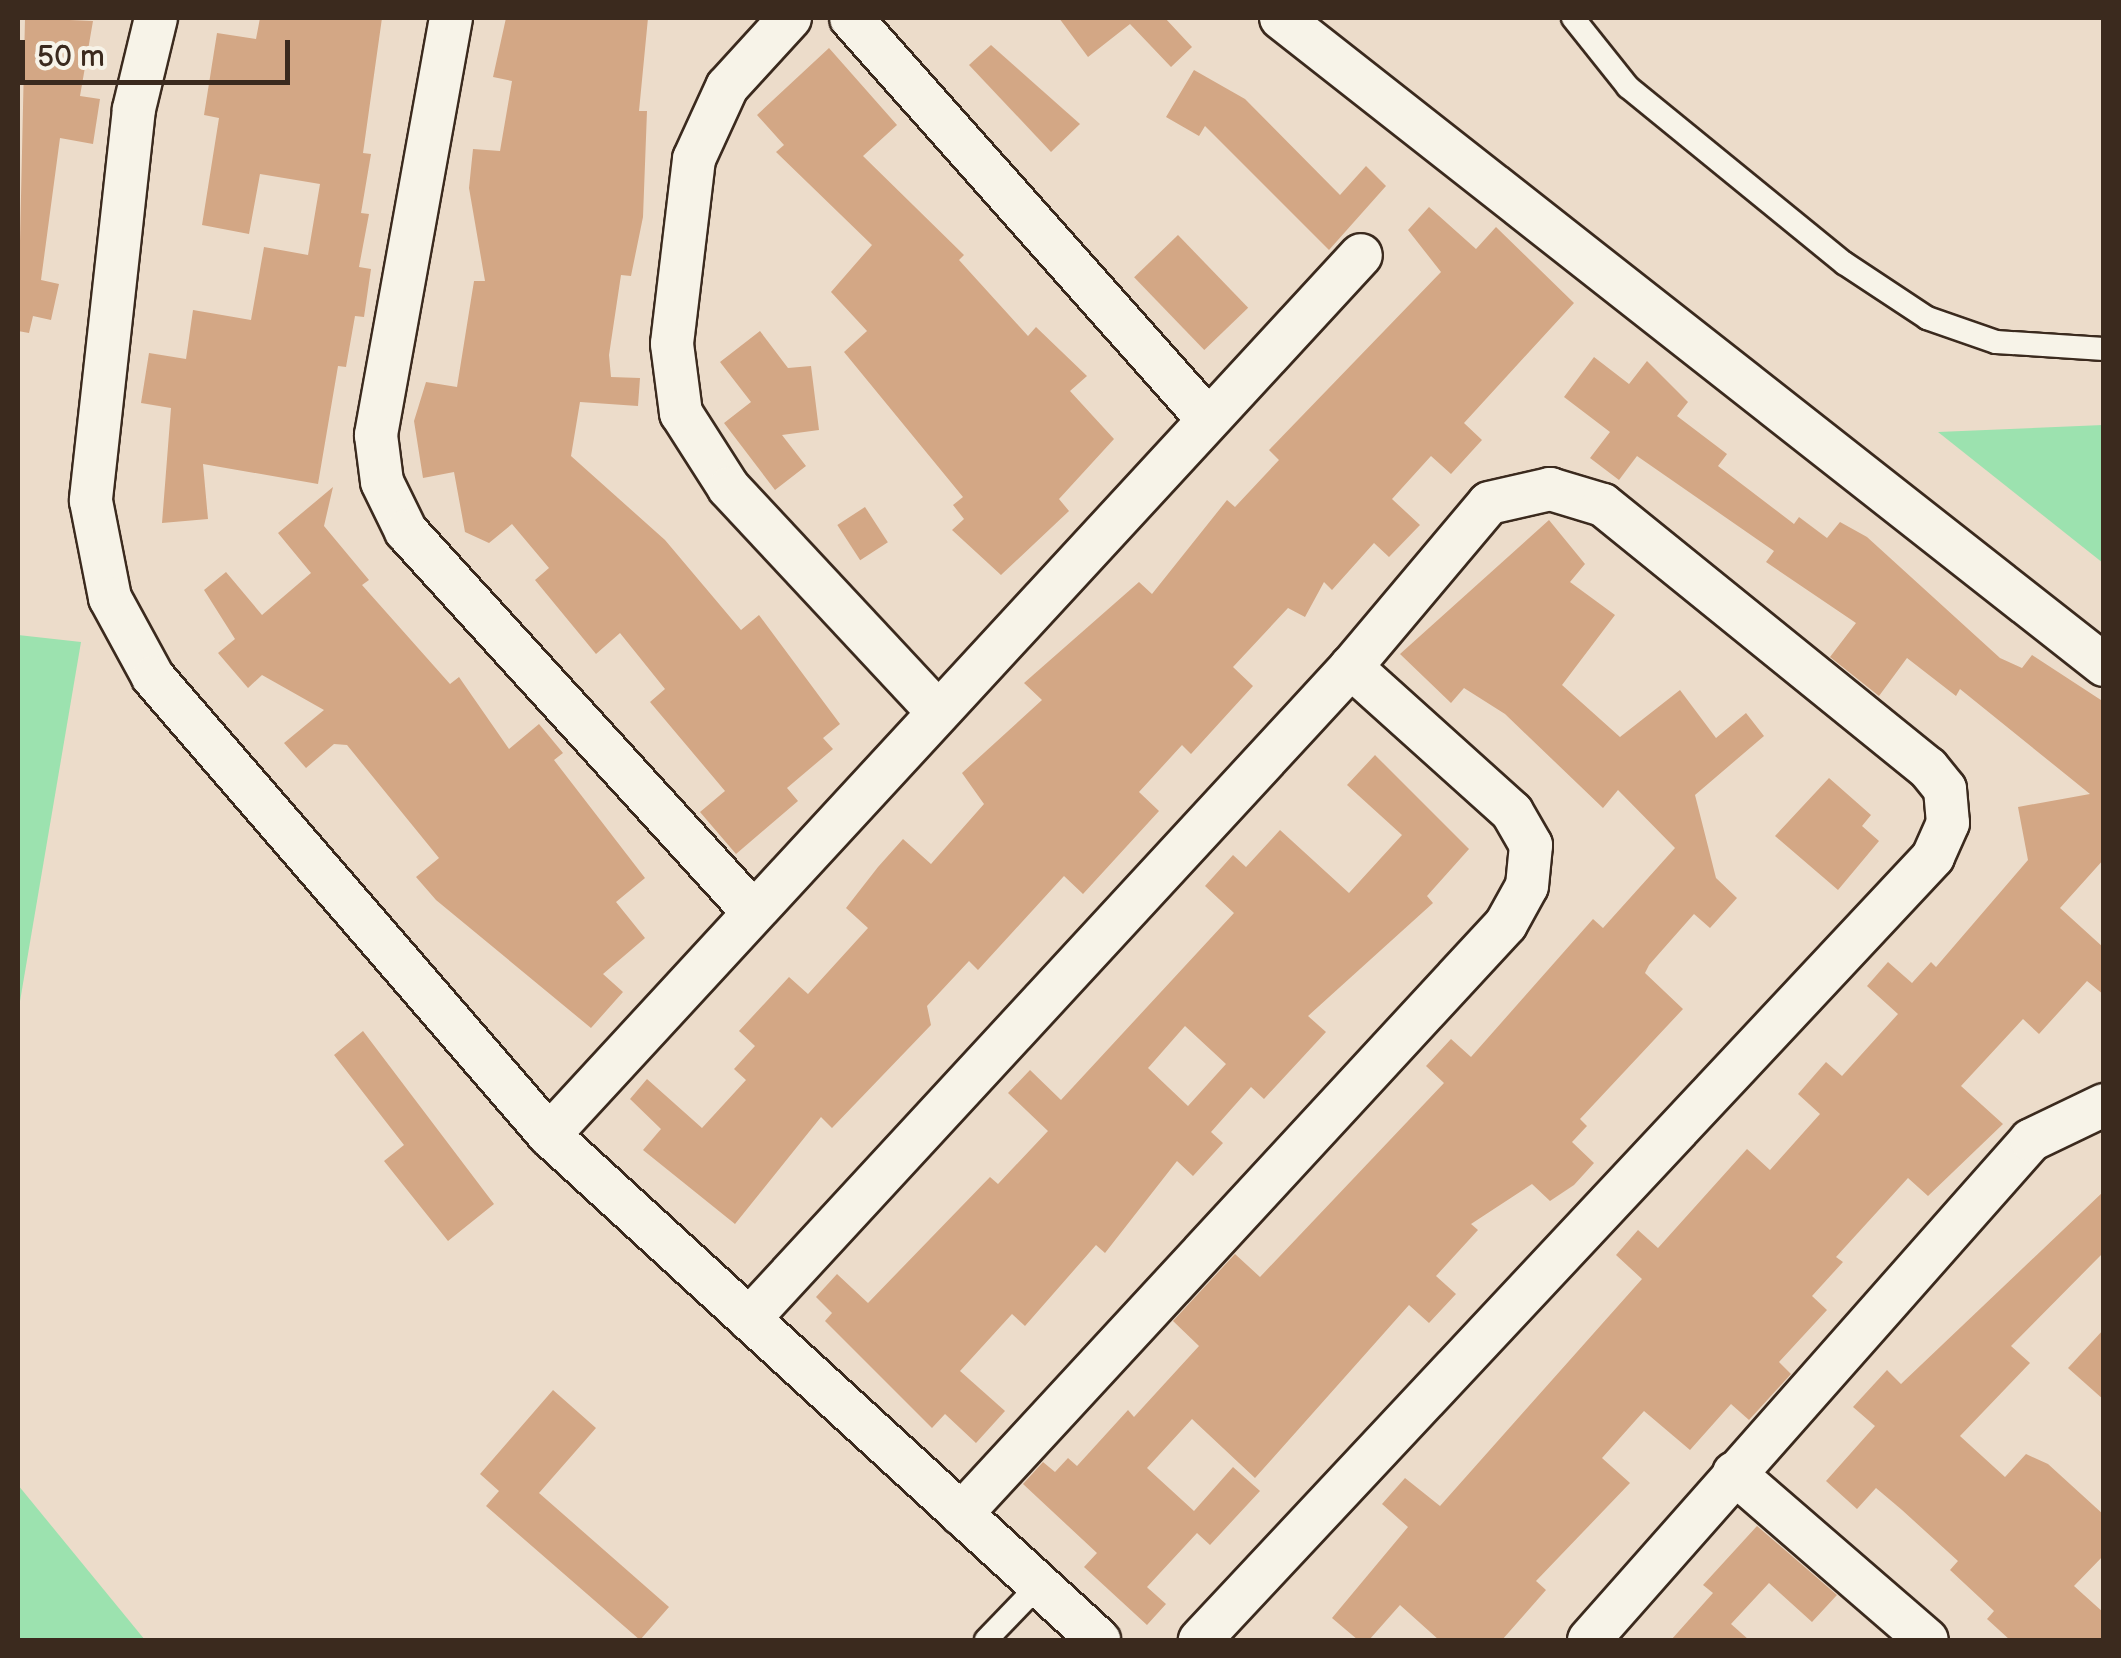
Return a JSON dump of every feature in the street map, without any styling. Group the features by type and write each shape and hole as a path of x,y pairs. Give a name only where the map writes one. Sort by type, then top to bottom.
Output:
{"street":[{"path":"156,18 134,108 94,414 91,501 110,598 153,677 548,1135 1098,1640"},
{"path":"451,18 376,435 382,482 406,531 753,912"},
{"path":"790,18 727,87 694,159 672,344 681,413 729,488 938,712"},
{"path":"851,18 1205,416"},
{"path":"1281,18 2104,666"},
{"path":"548,1135 1205,416 1361,255"},
{"path":"749,1319 1351,666 1489,503 1522,491 1578,494 1603,504 1928,768 1945,790 1948,823 1933,858 1200,1640"},
{"path":"961,1514 1506,924 1527,886 1531,845 1512,812 1351,666"},
{"path":"1589,1640 2031,1140 2104,1105"},
{"path":"1734,1473 1927,1640"}],"lane":[{"path":"1573,18 1628,87 1927,318 1996,342 2104,349"},
{"path":"986,1640 1039,1585"}],"green space":[{"path":"2103,425 2103,563 1938,432"},
{"path":"18,635 81,642 18,1013"},
{"path":"18,1485 145,1640 18,1640"}],"building":[{"path":"25,18 93,21 80,96 100,99 93,144 60,138 41,280 59,284 51,320 33,316 29,333 18,331"},
{"path":"260,18 382,18 363,153 371,154 361,213 369,214 359,267 371,269 364,317 355,316 346,367 338,366 318,484 203,464 208,519 162,523 171,408 141,403 149,353 186,359 193,310 251,320 264,247 308,255 320,184 260,174 249,234 202,225 219,118 204,115 217,33 256,39"},
{"path":"506,18 648,18 639,111 647,111 643,217 631,276 621,275 609,355 611,377 640,378 638,406 580,402 571,456 665,540 741,630 759,615 840,724 823,738 833,749 787,788 798,801 736,854 700,812 725,791 650,702 665,689 620,633 596,654 535,580 549,568 512,524 489,543 465,532 454,472 423,478 414,421 426,382 457,387 474,281 485,281 469,188 473,149 500,151 512,81 493,77"},
{"path":"1059,18 1165,18 1192,47 1171,67 1130,24 1088,57"},
{"path":"991,45 1080,124 1051,152 969,65"},
{"path":"829,48 897,125 863,156 964,255 959,260 1028,336 1036,327 1087,376 1070,391 1114,439 1059,499 1069,511 1001,575 952,530 964,519 953,505 963,497 844,352 867,331 831,292 872,245 776,152 784,145 757,115"},
{"path":"1194,70 1245,99 1340,195 1366,166 1386,186 1329,250 1205,126 1199,136 1166,117"},
{"path":"1429,207 1476,249 1496,227 1574,303 1464,423 1482,440 1451,474 1431,456 1392,499 1420,525 1389,557 1374,543 1332,590 1324,582 1305,617 1288,608 1233,667 1253,686 1191,754 1182,745 1139,792 1159,811 1083,894 1064,876 978,970 969,961 927,1006 931,1025 832,1128 821,1117 735,1224 643,1150 661,1129 630,1099 647,1079 702,1128 746,1080 734,1069 755,1046 739,1031 789,977 808,994 868,928 846,908 878,867 903,839 931,864 984,804 962,773 1042,700 1024,683 1139,582 1152,594 1227,500 1235,507 1279,460 1269,450 1441,272 1408,230"},
{"path":"1178,235 1248,308 1204,350 1134,277"},
{"path":"760,331 788,368 811,366 819,430 782,435 806,466 775,490 724,423 751,402 720,362"},
{"path":"1594,357 1629,384 1647,361 1688,402 1677,416 1727,454 1718,466 1794,524 1799,517 1827,538 1840,522 1867,537 2000,658 2022,668 2032,655 2104,702 2104,859 2060,908 2104,948 2104,995 2087,981 2039,1034 2023,1019 1961,1086 2003,1124 1928,1196 1908,1178 1836,1257 1843,1262 1812,1296 1827,1310 1779,1362 1791,1374 1749,1420 1731,1404 1690,1450 1644,1411 1602,1458 1630,1483 1536,1581 1546,1590 1502,1640 1439,1640 1400,1605 1369,1640 1358,1640 1332,1618 1408,1527 1382,1504 1405,1478 1440,1506 1642,1279 1616,1255 1638,1230 1658,1248 1747,1149 1770,1170 1820,1114 1798,1094 1826,1062 1842,1076 1898,1014 1867,986 1888,962 1912,983 1931,962 1936,967 2028,860 2018,807 2090,794 1960,689 1956,696 1907,658 1879,696 1830,657 1856,623 1766,562 1774,551 1637,456 1619,480 1590,458 1610,432 1564,397"},
{"path":"333,487 324,526 369,580 362,585 450,684 459,677 509,749 539,724 563,753 554,760 645,878 616,902 645,938 603,974 623,992 591,1028 436,900 416,877 439,858 347,745 334,744 306,768 284,743 324,710 262,675 248,688 218,653 235,639 204,590 226,572 262,615 311,573 278,533"},
{"path":"865,507 888,542 860,560 837,525"},
{"path":"1549,520 1585,564 1570,582 1615,615 1562,685 1620,737 1680,690 1716,738 1746,713 1764,736 1695,795 1716,878 1737,898 1710,928 1694,914 1649,965 1645,973 1683,1009 1580,1119 1587,1126 1572,1142 1594,1163 1574,1185 1550,1201 1532,1184 1471,1224 1478,1230 1436,1276 1456,1294 1429,1323 1409,1305 1255,1478 1192,1419 1147,1468 1194,1511 1233,1467 1260,1491 1210,1545 1197,1533 1147,1587 1166,1604 1147,1625 1084,1567 1097,1553 1023,1484 1043,1462 1055,1472 1068,1458 1077,1466 1128,1410 1134,1417 1199,1346 1173,1321 1235,1254 1260,1277 1444,1083 1426,1066 1451,1039 1471,1057 1593,919 1603,928 1675,848 1618,790 1603,808 1505,714 1464,688 1451,703 1400,654"},
{"path":"1375,755 1469,849 1427,896 1433,903 1308,1016 1326,1032 1264,1099 1251,1087 1211,1132 1223,1143 1193,1176 1177,1161 1105,1253 1096,1245 1025,1326 1012,1314 960,1371 1005,1411 976,1443 945,1414 932,1428 825,1321 832,1313 816,1297 837,1274 868,1303 990,1177 998,1184 1048,1131 1008,1093 1030,1070 1061,1100 1234,913 1205,886 1233,855 1246,867 1280,830 1349,893 1402,835 1347,785","holes":["1185,1026 1226,1064 1188,1106 1148,1068"]},
{"path":"1829,778 1871,815 1862,826 1879,841 1838,890 1775,836"},
{"path":"363,1031 494,1204 448,1241 384,1161 404,1145 334,1055"},
{"path":"2104,1191 2104,1252 2011,1346 2030,1363 1960,1436 2005,1477 2026,1454 2048,1464 2104,1515 2104,1555 2074,1586 2104,1613 2104,1640 2010,1640 1987,1619 1994,1611 1950,1570 1958,1561 1902,1510 1876,1488 1857,1509 1826,1481 1875,1426 1853,1407 1887,1370 1901,1384"},
{"path":"2104,1329 2104,1400 2068,1368"},
{"path":"553,1390 596,1428 539,1493 669,1607 640,1640 486,1506 499,1491 480,1474"},
{"path":"1757,1526 1837,1595 1812,1622 1769,1583 1731,1624 1749,1640 1671,1640 1713,1593 1703,1585"}]}
